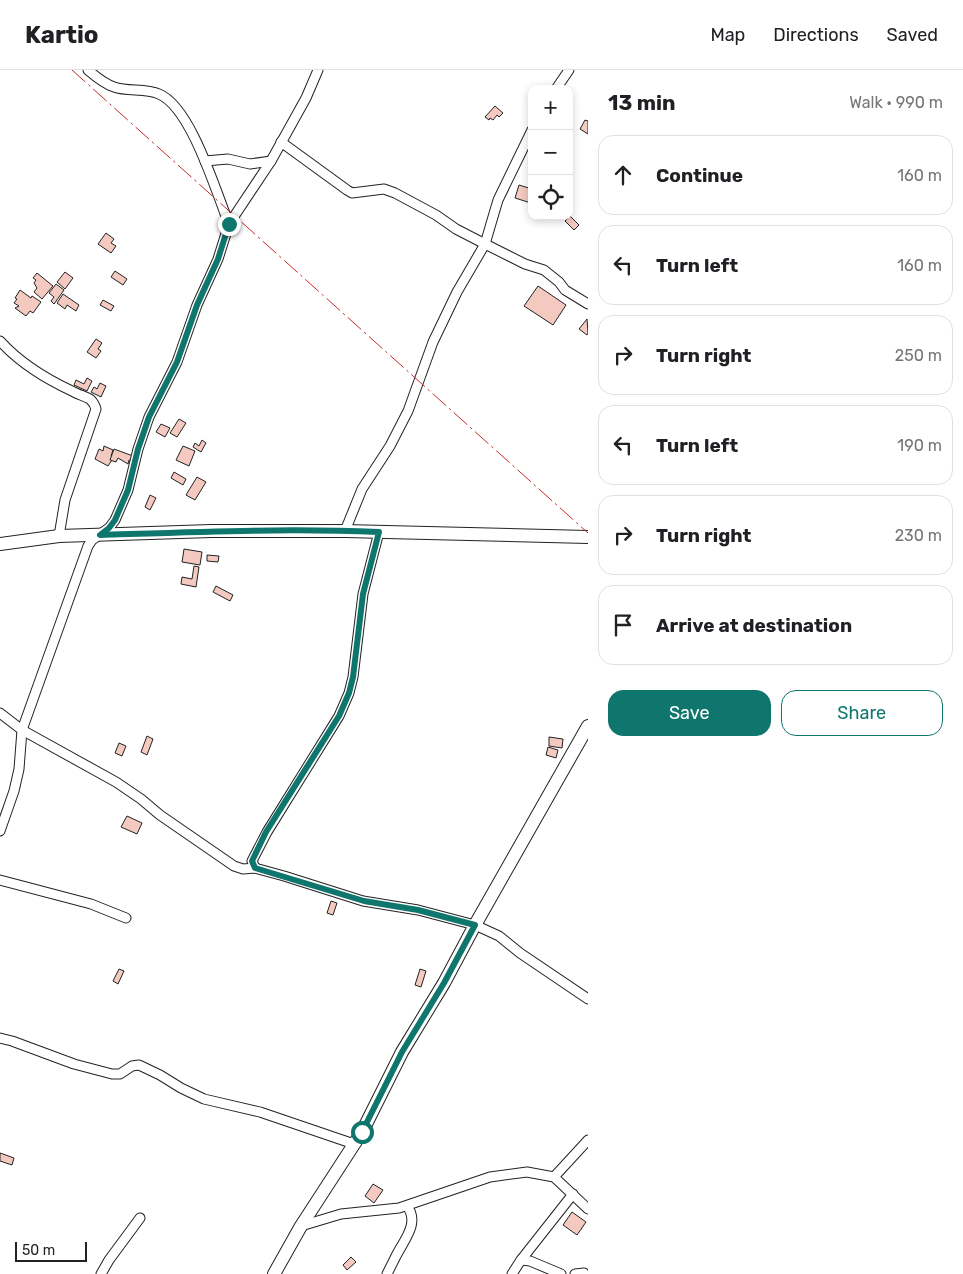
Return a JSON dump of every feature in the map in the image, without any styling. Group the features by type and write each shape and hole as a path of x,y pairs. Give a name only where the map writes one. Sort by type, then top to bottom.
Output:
{"street":[{"path":"88,70 114,87 148,91 164,96 191,129 229,224"},
{"path":"0,831 14,791 19,769 22,730 69,603 83,559 92,540 109,528 115,520 128,490 138,449 149,417 177,362 197,305 218,259 229,224 271,161 306,98 318,70"},
{"path":"559,85 569,70"},
{"path":"345,530 362,489 390,446 408,411 433,342 449,307 484,244 498,200 528,138"},
{"path":"281,142 347,190 352,192 384,189 395,193 484,244 525,264 544,270 559,282 565,290 588,304"},
{"path":"205,161 228,159 250,164 271,161"},
{"path":"0,342 11,354 32,368 71,391 90,399 96,409 65,500 59,536"},
{"path":"0,544 59,536 211,531 345,530 588,537"},
{"path":"255,868 252,861 266,832 339,716 349,693 353,677 363,594 379,532"},
{"path":"0,713 22,730 116,782 234,866 243,869 255,868 364,901 418,910 475,925 499,936 520,953 588,999"},
{"path":"274,1274 301,1226 362,1132 402,1052 444,983 588,726"},
{"path":"0,880 91,904 126,918"},
{"path":"0,1038 74,1064 112,1074 120,1074 132,1066 139,1066 204,1099 260,1112 354,1144"},
{"path":"554,1177 588,1140"},
{"path":"301,1226 341,1214 407,1206 496,1175 528,1172 554,1177 588,1209"},
{"path":"512,1274 572,1194"},
{"path":"387,1274 406,1240 412,1224 411,1212 407,1206"},
{"path":"101,1274 140,1218"},
{"path":"521,1260 530,1261 561,1274"}],"building":[{"path":"495,106 503,113 499,117 497,115 493,120 490,118 489,120 485,117"},
{"path":"585,120 588,121 588,134 580,129"},
{"path":"519,185 528,188 528,202 515,198"},
{"path":"573,219 579,225 574,230 565,221"},
{"path":"106,233 114,239 111,243 116,246 111,253 98,244"},
{"path":"115,271 127,279 123,285 111,277"},
{"path":"65,272 73,278 65,289 57,282"},
{"path":"37,273 53,286 42,299 34,292 37,288 34,283 36,280 33,278"},
{"path":"56,284 64,290 54,304 51,301 54,297 49,293"},
{"path":"538,286 566,305 553,325 524,306"},
{"path":"20,290 41,302 33,313 30,311 26,316 15,308 19,306 14,303"},
{"path":"63,294 79,305 76,311 67,305 65,309 57,303"},
{"path":"103,300 114,306 111,311 100,305"},
{"path":"587,319 588,333 587,335 579,329"},
{"path":"96,339 102,343 98,349 101,351 96,358 87,352"},
{"path":"87,378 92,381 87,391 74,385 76,380 84,384"},
{"path":"100,383 106,386 101,397 91,392 94,387 97,389"},
{"path":"179,419 186,423 177,437 170,433"},
{"path":"161,424 170,428 165,437 156,432"},
{"path":"202,440 206,443 201,452 193,447 195,443 199,446"},
{"path":"104,446 113,450 111,456 114,457 108,466 95,459 99,449 103,451"},
{"path":"183,446 195,451 189,466 176,460"},
{"path":"114,449 133,456 132,461 129,460 128,464 118,458 116,462 110,460"},
{"path":"174,472 186,479 183,485 171,478"},
{"path":"197,477 206,482 195,500 186,495"},
{"path":"150,495 156,498 150,510 145,507"},
{"path":"184,549 202,552 200,565 182,562"},
{"path":"207,555 219,556 218,562 207,561"},
{"path":"194,566 199,567 196,587 181,584 182,577 192,579"},
{"path":"216,586 233,595 230,601 213,592"},
{"path":"147,736 153,739 147,755 141,752"},
{"path":"549,737 563,739 562,748 549,746"},
{"path":"119,743 126,746 122,756 115,753"},
{"path":"548,747 558,750 556,758 546,755"},
{"path":"127,816 142,823 137,834 121,827"},
{"path":"331,901 337,903 333,915 327,913"},
{"path":"119,969 124,971 118,984 113,981"},
{"path":"420,969 426,971 421,987 415,985"},
{"path":"0,1153 14,1158 12,1165 0,1161"},
{"path":"373,1184 383,1190 374,1203 365,1196"},
{"path":"572,1212 586,1222 577,1235 563,1225"},
{"path":"351,1257 356,1262 347,1270 343,1265"}],"power":[{"path":"72,70 588,533"}],"route":[{"path":"229,224 218,259 197,305 177,362 149,417 138,449 128,490 115,520 100,535 211,531 345,530 379,532 363,594 353,677 349,693 339,716 266,832 252,861 255,868 364,901 418,910 475,925 444,983 402,1052 362,1132"}]}
